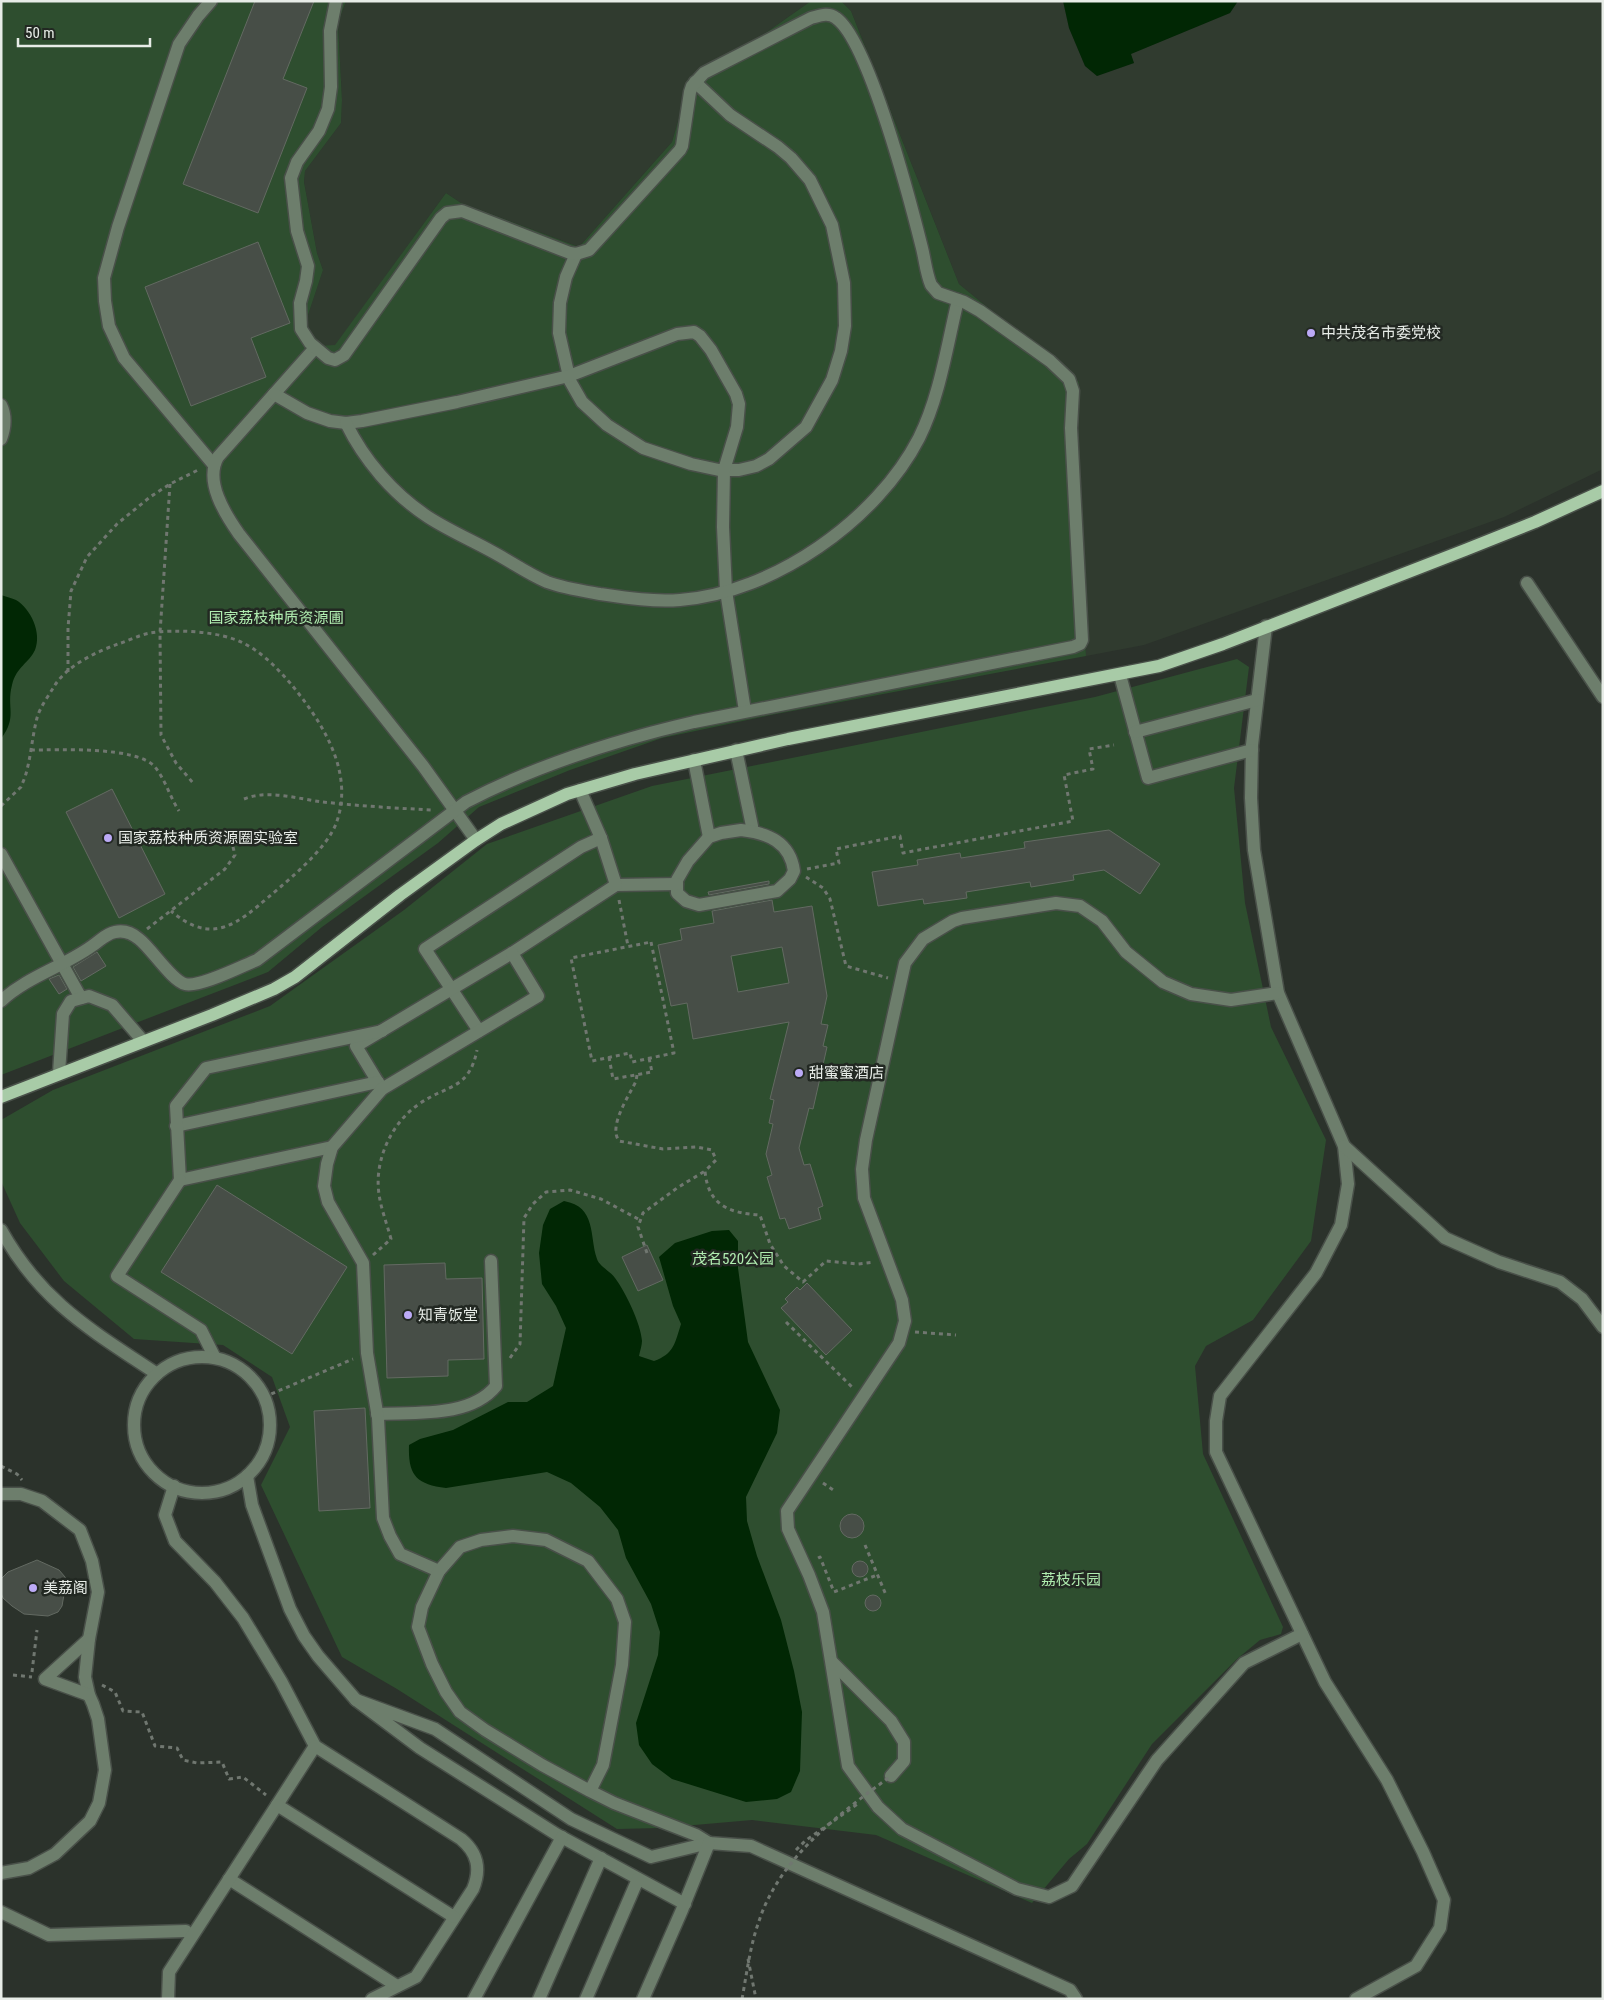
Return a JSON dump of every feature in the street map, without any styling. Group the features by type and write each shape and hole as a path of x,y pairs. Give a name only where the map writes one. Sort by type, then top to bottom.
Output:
{"main road":[{"path":"1,1096 212,1016 295,977 400,895 476,840 501,824 567,794 634,774 736,750 979,700 1120,675 1175,661 1500,536 1603,491"}],"street":[{"path":"211,1 179,44 118,227 104,278 104,301 109,326 124,358 213,467"},
{"path":"1,1001 22,984 114,932 123,931 137,937 177,979 186,984 197,984 257,960 466,802 502,785 596,749 642,734 745,711 1073,647 1081,642 1071,428 1073,398 1069,379 1050,361 980,311 938,293 930,285 900,166 872,82 855,44 837,18 826,15 810,18 713,67 695,82 690,92 680,150 594,247 583,253 576,254 550,246 462,211 447,213 428,234 344,355 335,360 328,358 315,348 304,336 299,320 300,303 308,266 297,231 291,178 297,162 319,132 328,109 331,87 330,31 336,1"},
{"path":"576,254 566,277 560,302 559,333 569,376 582,402 607,425 643,448 690,464 724,470 739,470 756,466 770,459 806,427 832,380 841,351 845,326 844,283 832,225 817,192 804,172 778,147 730,115 695,82"},
{"path":"346,423 353,437 387,483 405,499 429,517 547,582 634,600 680,600 726,591 778,572 811,553 864,510 896,474 918,440 931,413 958,300"},
{"path":"274,394 308,413 330,421 346,423 457,402 569,376 677,334 694,332 700,336 726,376 738,404 738,427 724,470 723,527 726,591 745,711"},
{"path":"315,348 218,457 213,467 215,486 228,518 423,766 476,840"},
{"path":"1,405 5,413 5,430 1,440"},
{"path":"1527,583 1603,697"},
{"path":"1266,626 1252,750 1251,798 1254,850 1278,992 1344,1146 1348,1184 1341,1225 1316,1273 1220,1396 1216,1421 1216,1452 1325,1682 1388,1780 1444,1900 1440,1928 1416,1966 1356,1999"},
{"path":"1120,675 1148,778 1252,750"},
{"path":"1135,732 1257,700"},
{"path":"736,750 752,826"},
{"path":"694,760 709,837"},
{"path":"580,790 601,838 616,885"},
{"path":"741,830 756,832 775,840 790,853 794,871 790,879 777,891 698,905 686,901 677,893 677,880 688,861 709,837 721,833 741,830"},
{"path":"481,1030 426,949 581,847 601,838"},
{"path":"1,854 81,998"},
{"path":"380,1086 356,1046 512,953 616,885 677,884"},
{"path":"1278,992 1231,1000 1191,994 1163,982 1126,952 1102,920 1080,906 1056,903 962,918 946,924 920,942 904,963 866,1140 862,1169 864,1198 902,1300 906,1321 899,1343 788,1511 788,1528 822,1612 832,1662 848,1766 878,1807 902,1829 1018,1889 1049,1897 1072,1886 1157,1760 1244,1663 1302,1634"},
{"path":"176,1126 380,1086 538,996 512,953"},
{"path":"59,1073 63,1014 71,1001 89,996 112,1005 143,1041"},
{"path":"215,1358 201,1330 117,1276 180,1180 176,1106 206,1068 382,1031"},
{"path":"380,1086 332,1147 324,1186 328,1202 363,1263 367,1353 377,1414 384,1518 390,1536 400,1554 439,1571"},
{"path":"1344,1146 1445,1238 1499,1262 1560,1282 1582,1299 1603,1326"},
{"path":"180,1180 332,1147"},
{"path":"1,1230 12,1250 34,1280 67,1312 157,1374"},
{"path":"1,1258 12,1250"},
{"path":"377,1414 446,1410 477,1402 488,1395 496,1386 491,1260"},
{"path":"199,1357 215,1358 233,1364 248,1374 260,1389 268,1406 270,1425 268,1444 259,1461 247,1476 236,1484 210,1492 196,1492 174,1486 157,1476 147,1465 140,1453 134,1425 138,1404 148,1384 157,1374 184,1359 199,1357"},
{"path":"247,1476 252,1505 290,1608 304,1636 318,1656 356,1700 420,1748 562,1837 685,1904"},
{"path":"174,1486 165,1515 175,1541 215,1582 243,1618 281,1681 315,1746 461,1839 470,1846 477,1862 477,1879 473,1889 416,1977 372,1999"},
{"path":"1,1494 20,1494 42,1501 80,1530 92,1561 98,1592 88,1639 85,1676 89,1696 94,1704 98,1719 105,1770 99,1803 90,1821 55,1854 29,1868 1,1873"},
{"path":"590,1791 603,1765 622,1665 626,1622 617,1600 588,1561 546,1540 513,1536 480,1540 460,1547 439,1571 422,1607 418,1627 432,1664 446,1692 460,1712 485,1730 542,1765 590,1791 614,1803 696,1835 709,1842"},
{"path":"88,1639 45,1679 89,1696"},
{"path":"832,1662 891,1722 904,1742 904,1761 891,1776"},
{"path":"356,1700 434,1729 571,1819 651,1857 709,1842 751,1846 1070,1990 1076,1999"},
{"path":"168,1999 169,1972 315,1746"},
{"path":"277,1805 454,1917"},
{"path":"474,1999 562,1837"},
{"path":"643,1999 685,1904 709,1842"},
{"path":"540,1999 601,1858"},
{"path":"229,1879 397,1986"},
{"path":"586,1999 638,1879"},
{"path":"1,1912 49,1935 186,1931"}],"path":[{"path":"68,672 68,628 71,591 87,557 117,524 150,497 196,470 213,467"},
{"path":"170,484 160,633 161,735 176,763 194,784"},
{"path":"1,806 21,787 29,765 38,716 56,683 86,659 106,649 150,633 219,634 242,642 276,666 302,698 322,728 332,748 340,771 341,803 337,822 330,836 317,851 253,910 234,922 218,929 207,930 188,924 171,911"},
{"path":"794,871 839,863 836,849 900,836 903,853 1073,821 1064,775 1093,769 1089,749 1114,745"},
{"path":"31,750 125,753 148,760 156,767 171,799 179,811"},
{"path":"244,799 255,794 270,794 341,803 454,810"},
{"path":"137,937 225,869 235,855 232,843"},
{"path":"794,871 823,888 830,899 846,966 901,982"},
{"path":"616,885 628,946"},
{"path":"651,942 674,1053 632,1062 630,1053 592,1061 571,958 628,946 651,942"},
{"path":"363,1263 391,1239 380,1201 378,1179 380,1164 390,1135 418,1104 455,1086 468,1076 472,1069 481,1030"},
{"path":"609,1057 613,1080 652,1072 649,1058"},
{"path":"637,1075 636,1081 615,1125 615,1135 619,1141 663,1149 697,1146 712,1150 716,1160 705,1171 643,1213 638,1227 647,1253"},
{"path":"705,1171 706,1186 721,1205 738,1214 760,1215 770,1244 784,1266 803,1282 822,1262 858,1264 886,1260"},
{"path":"496,1378 520,1344 524,1218 533,1204 546,1192 570,1190 601,1199 640,1220"},
{"path":"786,1322 863,1397"},
{"path":"902,1331 956,1335"},
{"path":"264,1397 367,1353"},
{"path":"865,1545 886,1595"},
{"path":"804,1564 820,1557 834,1592 877,1575"},
{"path":"31,1677 37,1630"},
{"path":"115,1692 123,1711 142,1712 155,1746 177,1748 183,1760 197,1763 222,1762 229,1778 243,1777 277,1805"},
{"path":"742,1999 748,1959 759,1919 769,1898 795,1859 847,1808 891,1776"},
{"path":"786,1862 805,1842 858,1804 871,1797"},
{"path":"748,1959 756,1999"}],"shaded area":[{"path":"346,1 811,1 757,39 691,76 672,142 579,247 461,203 446,193 335,346 318,346 305,324 323,270 317,253 304,182 305,171 341,123 342,100 338,23"},
{"name":"中共茂名市委党校","path":"841,1 1063,1 1069,28 1085,66 1097,76 1134,63 1130,54 1230,13 1238,1 1603,1 1603,469 1504,517 1144,645 1086,656 1075,419 1079,382 959,284 851,11"},
{"path":"1063,1 1238,1 1230,13 1131,54 1134,63 1097,76 1085,66 1069,28"},
{"path":"1,595 16,600 26,609 34,622 37,643 35,650 19,669 14,679 9,724 1,739"},
{"path":"564,1201 575,1204 587,1216 598,1262 613,1275 628,1299 636,1317 642,1341 639,1356 654,1361 666,1355 673,1347 681,1324 673,1306 659,1257 675,1243 712,1231 729,1230 738,1241 738,1268 748,1342 780,1410 777,1433 746,1497 747,1521 757,1556 781,1620 802,1712 800,1771 791,1792 777,1799 746,1802 672,1779 652,1764 639,1745 636,1723 658,1655 660,1632 651,1604 626,1558 618,1530 600,1507 571,1483 547,1472 446,1488 421,1481 412,1471 409,1445 420,1439 453,1430 508,1402 527,1402 553,1386 566,1328 556,1306 542,1284 539,1253 543,1225 550,1209"}],"green space":[{"name":"国家荔枝种质资源圃","path":"1,1 346,1 338,23 342,100 341,123 305,171 304,182 317,253 323,270 305,324 318,346 335,345 446,193 461,203 579,247 672,142 691,76 757,39 811,1 841,1 851,11 959,284 1079,382 1075,419 1086,656 771,715 662,738 570,770 479,807 438,843 322,927 268,972 1,1075"},
{"name":"茂名520公园","path":"1237,659 1249,667 1234,788 1245,903 1271,1027 1326,1140 1311,1241 1253,1320 1206,1346 1195,1366 1203,1454 1283,1627 1281,1634 1260,1640 1237,1659 1152,1744 1087,1844 1069,1859 1032,1903 876,1835 752,1820 660,1828 617,1829 397,1689 342,1657 261,1485 290,1427 272,1377 223,1345 134,1339 64,1281 20,1223 1,1181 1,1120 53,1090 270,1006 404,910 487,844 652,786 1095,697"}],"building":[{"path":"255,1 314,1 283,79 307,88 258,213 183,184"},
{"path":"258,242 290,323 251,338 266,377 191,406 145,287"},
{"name":"国家荔枝种质资源圈实验室","path":"112,789 165,894 119,918 66,812"},
{"path":"1109,830 1160,864 1140,894 1104,870 1073,875 1074,880 1031,887 1030,882 966,892 967,898 924,904 923,899 878,906 872,872 918,865 917,860 960,853 961,858 1025,848 1024,842"},
{"path":"769,881 769,884 709,895 708,892"},
{"name":"甜蜜蜜酒店","path":"772,900 774,912 812,906 827,996 821,1024 828,1025 823,1046 827,1047 813,1109 809,1108 799,1148 804,1165 810,1164 823,1206 818,1208 821,1219 789,1229 785,1218 780,1219 767,1177 772,1175 766,1154 773,1124 769,1123 774,1100 770,1099 789,1022 693,1039 687,1003 671,1006 658,945 682,940 680,929 714,923 712,911","holes":["782,947 789,983 738,992 731,956"]},
{"path":"97,952 106,966 81,981 73,967"},
{"path":"59,975 67,989 59,994 49,979"},
{"path":"217,1185 347,1267 292,1354 161,1272"},
{"path":"647,1245 663,1280 638,1291 622,1257"},
{"path":"445,1263 446,1279 482,1278 484,1359 448,1360 448,1376 387,1378 384,1265"},
{"path":"807,1283 852,1330 826,1355 781,1308 788,1302 785,1299 797,1287 800,1290"},
{"path":"365,1408 370,1508 319,1511 314,1411"},
{"path":"852,1514 861,1517 864,1526 861,1535 852,1538 843,1535 840,1526 843,1517"},
{"name":"美荔阁","path":"37,1560 59,1570 65,1577 66,1583 62,1606 58,1612 48,1616 24,1614 3,1598 1,1593 1,1579 8,1572"},
{"path":"857,1561 863,1561 868,1566 866,1575 857,1577 852,1572 852,1566"},
{"path":"870,1595 876,1595 881,1600 879,1609 870,1611 865,1606 865,1600"}],"place":[{"name":"中共茂名市委党校","path":"1311,333"},
{"name":"国家荔枝种质资源圈实验室","path":"108,838"},
{"name":"甜蜜蜜酒店","path":"799,1073"},
{"name":"知青饭堂","path":"408,1315"},
{"name":"美荔阁","path":"33,1588"}],"park label":[{"name":"荔枝乐园","path":"1071,1580"}]}
